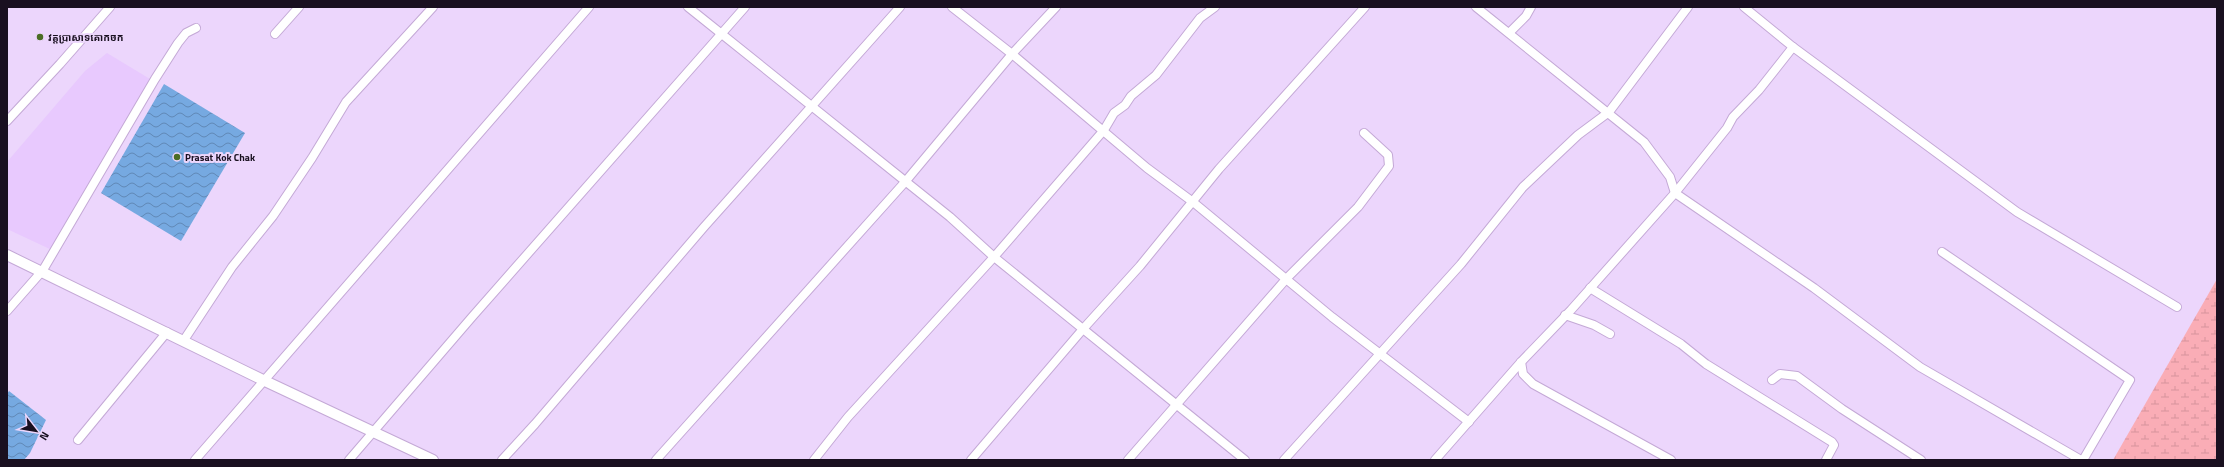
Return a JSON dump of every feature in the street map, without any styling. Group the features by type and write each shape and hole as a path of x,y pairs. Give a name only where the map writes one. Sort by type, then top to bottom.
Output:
{"street":[{"path":"7,121 110,7"},
{"path":"275,34 299,7"},
{"path":"184,340 232,268 273,216 312,158 346,102 432,7"},
{"path":"195,460 589,7"},
{"path":"688,7 950,217 994,257 1245,460"},
{"path":"349,460 472,317 745,7"},
{"path":"502,460 535,424 704,227 900,7"},
{"path":"952,7 1012,54 1104,130 1147,168 1193,202 1287,278 1332,317 1381,353 1469,422"},
{"path":"656,460 905,182 1012,54 1056,7"},
{"path":"814,460 883,377 994,257 1104,130 1114,113 1125,105 1131,96 1156,75 1200,18 1215,7"},
{"path":"971,460 1083,329 1140,266 1219,169 1365,7"},
{"path":"1476,7 1609,112 1644,142 1670,177 1675,193 1814,288 1920,366 2082,460 2130,380 1942,252"},
{"path":"1509,33 1526,16 1531,7"},
{"path":"1284,460 1461,264 1523,187 1566,146 1609,112 1688,7"},
{"path":"1744,7 2017,212 2177,307"},
{"path":"7,311 44,268 155,79 186,33 196,28"},
{"path":"1435,460 1520,362 1590,288 1675,193 1727,128 1733,117 1759,90 1794,46"},
{"path":"1128,460 1287,278 1358,207 1389,166 1388,155 1364,133"},
{"path":"7,255 44,268 264,381 372,433 433,460"},
{"path":"1590,288 1681,344 1719,372 1832,442 1834,445 1833,449 1826,460"},
{"path":"1565,315 1594,324 1610,334"},
{"path":"78,440 167,332"},
{"path":"1520,362 1523,374 1533,384 1671,460"},
{"path":"1772,380 1780,374 1797,376 1842,410 1921,460"}],"shaded area":[{"path":"107,53 150,79 54,251 7,229 7,162 85,71"}],"green space":[{"path":"2217,279 2217,460 2113,460"}],"water":[{"path":"164,84 245,133 181,241 101,193"},
{"path":"9,391 46,420 30,453 24,460 7,460 7,394"}],"place":[{"name":"វត្តប្រាសាទគោកចក","path":"40,37"},
{"name":"Prasat Kok Chak","path":"177,157"}]}
